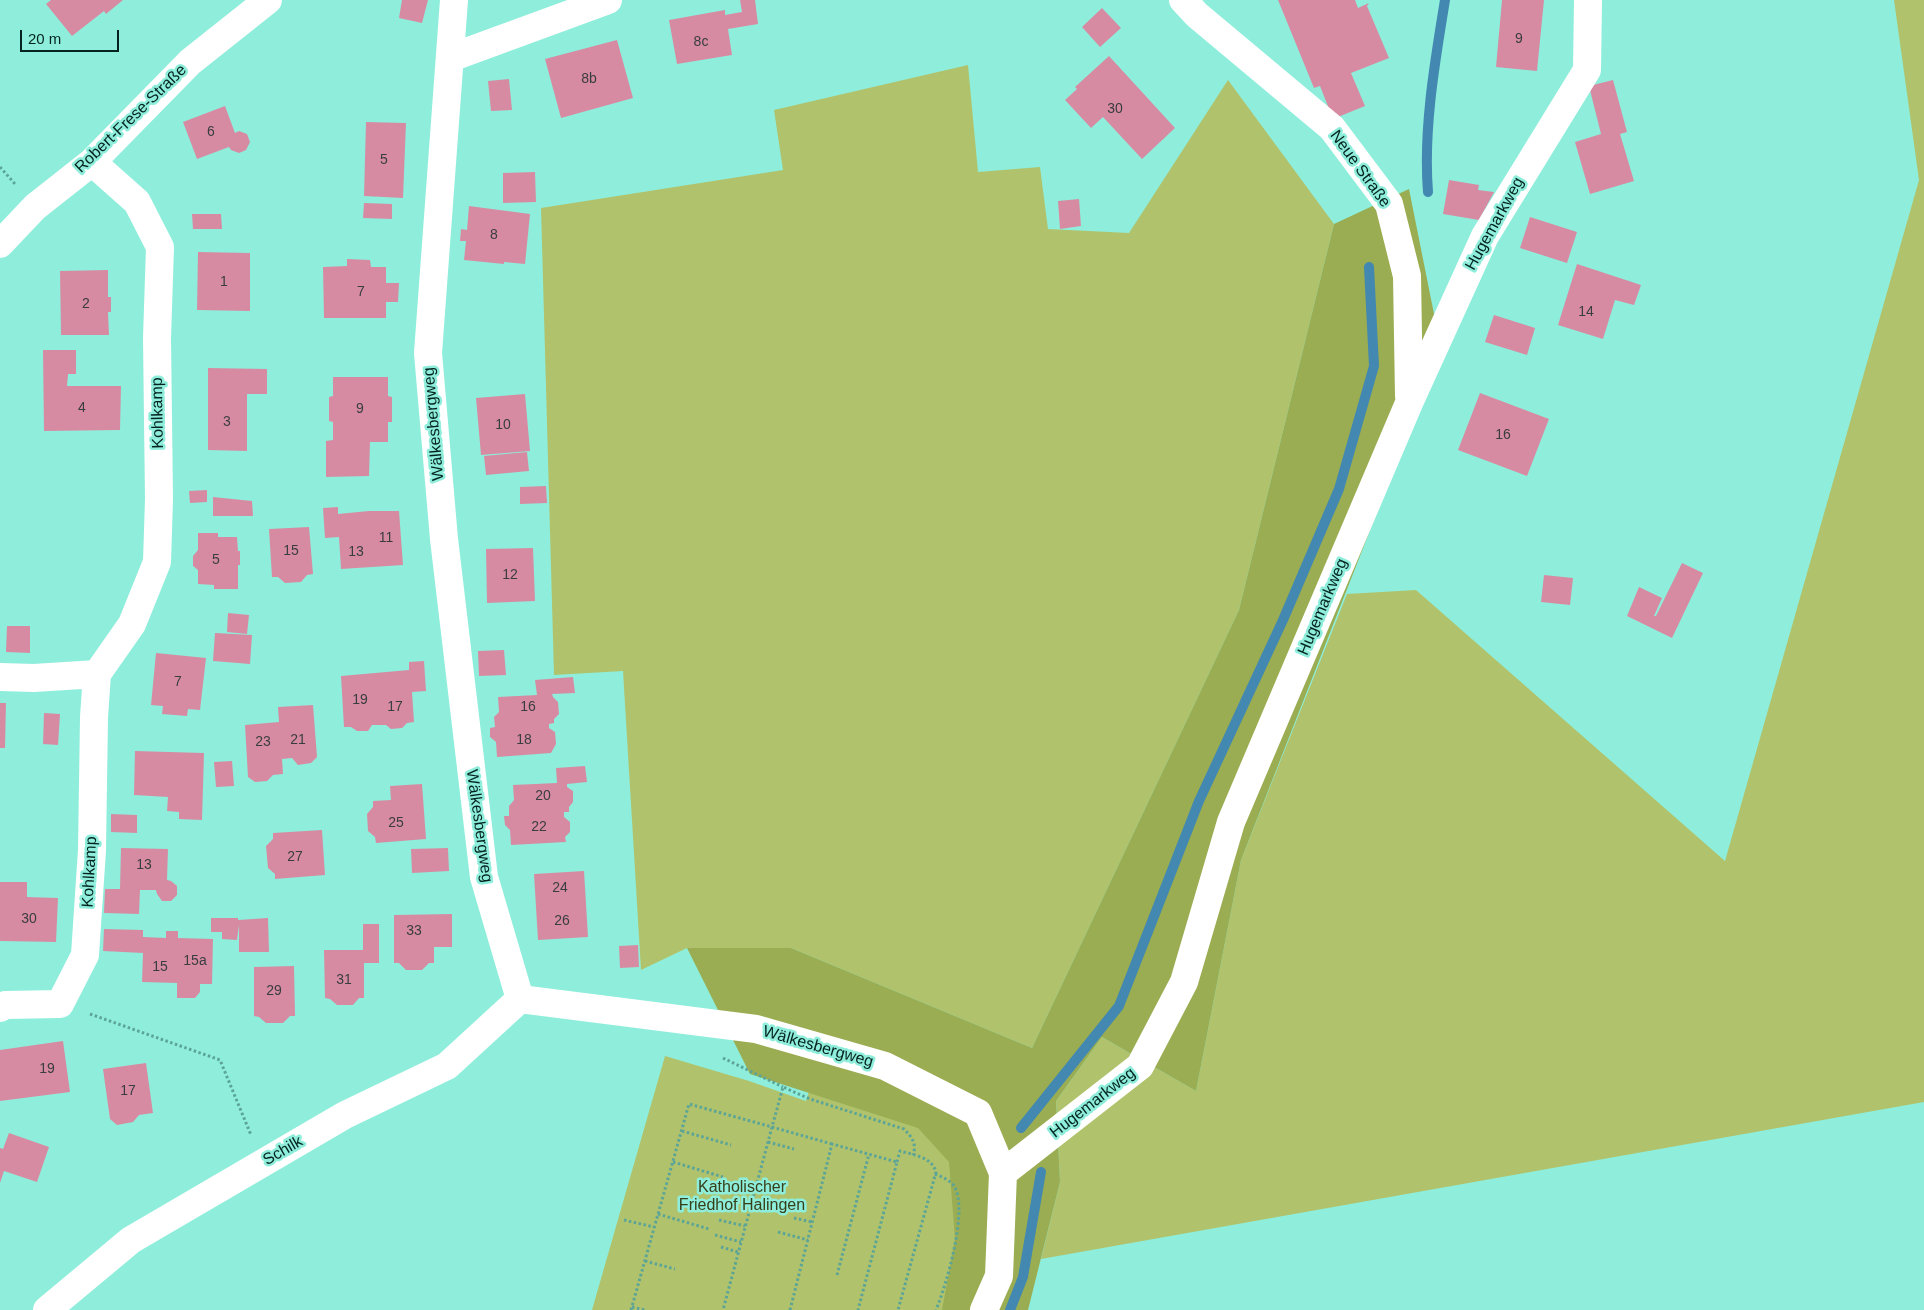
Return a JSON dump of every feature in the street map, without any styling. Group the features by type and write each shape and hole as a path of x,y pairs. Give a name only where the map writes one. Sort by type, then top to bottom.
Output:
{"street":[{"name":"Robert-Frese-Straße","path":"0,244 35,207 92,162 190,62 268,0"},
{"name":"Wälkesbergweg","path":"454,0 428,353 444,539 484,876 520,999 756,1029 886,1066 978,1113 1003,1173 1000,1276 984,1310"},
{"path":"450,58 608,0"},
{"name":"Neue Straße","path":"1183,0 1197,15 1332,128 1389,204 1407,276 1409,403"},
{"name":"Hugemarkweg","path":"1003,1173 1140,1066 1184,982 1231,822 1409,403 1485,236 1586,70 1588,0"},
{"name":"Kohlkamp","path":"60,1004 84,955 92,850 97,674 132,624 156,562 159,499 158,338 160,247 137,202 92,162"},
{"path":"0,676 34,678 97,674"},
{"name":"Schilk","path":"47,1310 131,1240 345,1115 447,1066 520,999"},
{"path":"0,1008 5,1005 60,1004"}],"path":[{"path":"60,1004 220,1060 263,1163"},
{"path":"723,1310 783,1087 810,1099 904,1129 911,1136 915,1144 913,1155"},
{"path":"645,1310 632,1308 689,1104 897,1162"},
{"path":"682,1131 731,1145"},
{"path":"768,1142 794,1149"},
{"path":"790,1310 832,1144"},
{"path":"858,1310 900,1151 932,1163 935,1174 898,1310"},
{"path":"837,1275 869,1154"},
{"path":"673,1162 723,1177"},
{"path":"935,1174 945,1178 954,1186 958,1199 959,1213 958,1235 936,1310"},
{"path":"730,1183 755,1190"},
{"path":"658,1214 709,1229"},
{"path":"794,1218 812,1222"},
{"path":"624,1220 654,1227"},
{"path":"719,1220 745,1226"},
{"path":"778,1232 808,1240"},
{"path":"715,1235 741,1242"},
{"path":"721,1247 738,1252"},
{"path":"645,1261 675,1269"}],"green space":[{"path":"1894,0 1924,0 1924,1102 1041,1259 1060,1182 1056,1101 1102,1037 1196,1091 1241,860 1347,594 1416,590 1725,861 1919,180"},
{"path":"968,65 978,172 1040,167 1048,229 1129,233 1228,80 1334,224 1239,610 1032,1048 791,948 687,948 641,970 623,671 554,675 541,208 783,170 774,110"},
{"path":"1409,189 1441,349 1241,860 1196,1091 1102,1037 1056,1101 1060,1182 1028,1310 942,1310 955,1239 949,1162 918,1128 750,1074 687,948 791,948 1032,1048 1239,610 1334,224"},
{"name":"Katholischer Friedhof Halingen","path":"665,1056 749,1081 806,1101 812,1082 965,1127 964,1310 592,1310"}],"building":[{"path":"51,0 123,0 106,14 104,11 72,36 46,4"},
{"path":"402,0 428,0 422,23 399,18"},
{"path":"740,0 755,0 758,24 728,29 732,55 677,64 669,20 725,10 725,15 742,12"},
{"path":"1278,0 1355,0 1358,8 1369,3 1367,6 1389,58 1351,73 1365,106 1333,119 1320,86 1314,88"},
{"path":"1502,0 1544,0 1537,71 1496,67"},
{"path":"1102,8 1121,28 1100,47 1082,27"},
{"path":"617,40 633,98 561,118 545,59"},
{"path":"1109,56 1175,128 1142,159 1103,117 1091,128 1065,100 1077,89 1075,87"},
{"path":"509,79 512,110 491,111 488,81"},
{"path":"1613,80 1627,132 1620,134 1634,181 1590,194 1575,142 1601,134 1589,86"},
{"path":"225,106 235,133 239,131 247,134 250,142 246,150 239,153 231,150 229,147 197,159 183,122"},
{"path":"366,122 406,123 403,198 364,196"},
{"path":"535,172 536,202 503,203 503,173"},
{"path":"1449,180 1479,185 1478,190 1494,192 1479,220 1443,214"},
{"path":"1079,199 1081,226 1060,229 1058,201"},
{"path":"364,203 392,204 392,219 363,218"},
{"path":"469,206 530,214 525,264 464,260 466,241 460,241 461,229 467,230"},
{"path":"192,214 221,214 222,229 193,229"},
{"path":"1530,217 1577,232 1567,263 1520,248"},
{"path":"198,252 250,253 250,311 197,310"},
{"path":"347,259 370,260 371,267 386,267 386,283 399,283 398,302 386,302 386,318 324,318 323,267 347,266"},
{"path":"1577,264 1641,285 1634,305 1615,300 1603,339 1558,325"},
{"path":"108,270 108,297 111,297 111,312 108,312 109,335 61,335 60,271"},
{"path":"1494,315 1535,328 1527,355 1485,342"},
{"path":"43,350 76,350 76,374 68,374 67,386 121,386 120,430 44,431"},
{"path":"208,368 267,369 267,394 247,394 247,451 208,450"},
{"path":"333,377 388,377 388,396 392,397 392,422 388,422 388,442 370,442 369,476 326,477 326,441 333,440 333,422 329,421 329,397 333,396"},
{"path":"1480,393 1549,419 1527,476 1458,450"},
{"path":"525,394 530,451 481,455 476,398"},
{"path":"527,452 529,471 486,475 484,456"},
{"path":"546,486 547,503 520,504 520,487"},
{"path":"207,490 207,502 190,503 189,491"},
{"path":"213,497 252,501 253,516 213,516"},
{"path":"338,507 338,514 399,511 403,565 341,569 339,537 325,538 323,508"},
{"path":"309,527 313,574 307,575 301,582 285,583 278,577 272,577 269,529"},
{"path":"198,533 218,533 218,537 237,537 238,551 240,551 238,589 214,589 214,585 198,584 198,570 193,566 193,556 198,550"},
{"path":"533,548 535,601 487,603 486,549"},
{"path":"1682,563 1703,573 1672,638 1627,616 1639,587 1662,598 1654,616 1656,616"},
{"path":"1544,575 1573,578 1570,605 1541,602"},
{"path":"228,613 249,615 247,634 227,632"},
{"path":"7,626 30,626 30,653 6,652"},
{"path":"215,633 252,635 250,664 213,661"},
{"path":"504,650 506,675 479,676 478,651"},
{"path":"156,653 206,658 200,710 188,709 187,716 162,714 163,706 151,705"},
{"path":"424,661 426,691 412,692 414,722 407,723 402,728 391,729 386,725 372,725 368,731 357,731 351,727 344,727 341,676 409,670 409,662"},
{"path":"573,677 575,693 552,694 558,702 559,714 554,719 554,723 549,724 549,728 555,732 556,744 551,753 497,757 496,742 490,737 490,728 495,727 494,717 499,712 498,697 537,695 535,680"},
{"path":"0,703 6,703 5,748 0,748"},
{"path":"313,705 317,757 311,763 298,765 292,758 282,759 283,774 273,775 267,781 255,782 248,777 245,725 279,722 278,707"},
{"path":"44,713 60,714 58,745 43,744"},
{"path":"135,751 204,753 202,820 179,819 179,812 167,811 168,797 134,795"},
{"path":"232,761 234,786 216,787 214,762"},
{"path":"585,766 587,782 567,784 567,787 573,791 573,802 569,807 569,812 564,812 564,817 570,822 570,832 565,837 566,842 511,845 510,830 505,825 504,816 509,816 509,806 514,800 513,785 557,783 556,768"},
{"path":"422,784 426,839 376,843 375,837 368,831 367,814 373,807 373,801 391,800 390,786"},
{"path":"111,814 137,815 137,833 111,832"},
{"path":"322,830 325,875 275,879 275,874 268,868 266,846 273,839 273,833"},
{"path":"121,848 168,849 167,880 177,886 177,895 171,901 162,901 156,890 140,890 139,914 104,913 105,889 120,889"},
{"path":"448,848 449,871 412,873 411,849"},
{"path":"584,871 588,937 538,940 534,874"},
{"path":"0,882 27,882 27,897 58,898 56,942 0,941"},
{"path":"452,914 452,947 434,947 434,963 429,963 422,970 406,970 399,963 394,963 394,915"},
{"path":"211,918 238,918 238,920 268,918 269,952 239,952 239,925 237,940 222,939 222,932 211,932"},
{"path":"363,924 379,924 379,963 364,963 364,998 359,998 353,1005 337,1005 330,999 325,998 324,950 363,950"},
{"path":"104,929 143,930 143,937 166,938 166,931 178,931 178,938 213,939 212,984 200,984 200,992 195,998 177,998 177,983 142,982 143,953 103,951"},
{"path":"638,945 639,967 620,968 619,946"},
{"path":"294,966 295,1016 290,1016 283,1023 266,1023 259,1017 254,1016 254,967"},
{"path":"63,1041 70,1092 0,1101 0,1050"},
{"path":"146,1063 153,1113 139,1115 133,1122 117,1125 110,1119 103,1069"},
{"path":"9,1133 49,1147 37,1182 4,1171 0,1183 0,1148 3,1149"}],"waterway":[{"path":"1428,192 1427,144 1429,120 1434,71 1445,0"},
{"path":"1021,1128 1119,1006 1199,801 1283,620 1339,489 1374,366 1369,267"},
{"path":"1010,1310 1023,1277 1041,1172"}]}
